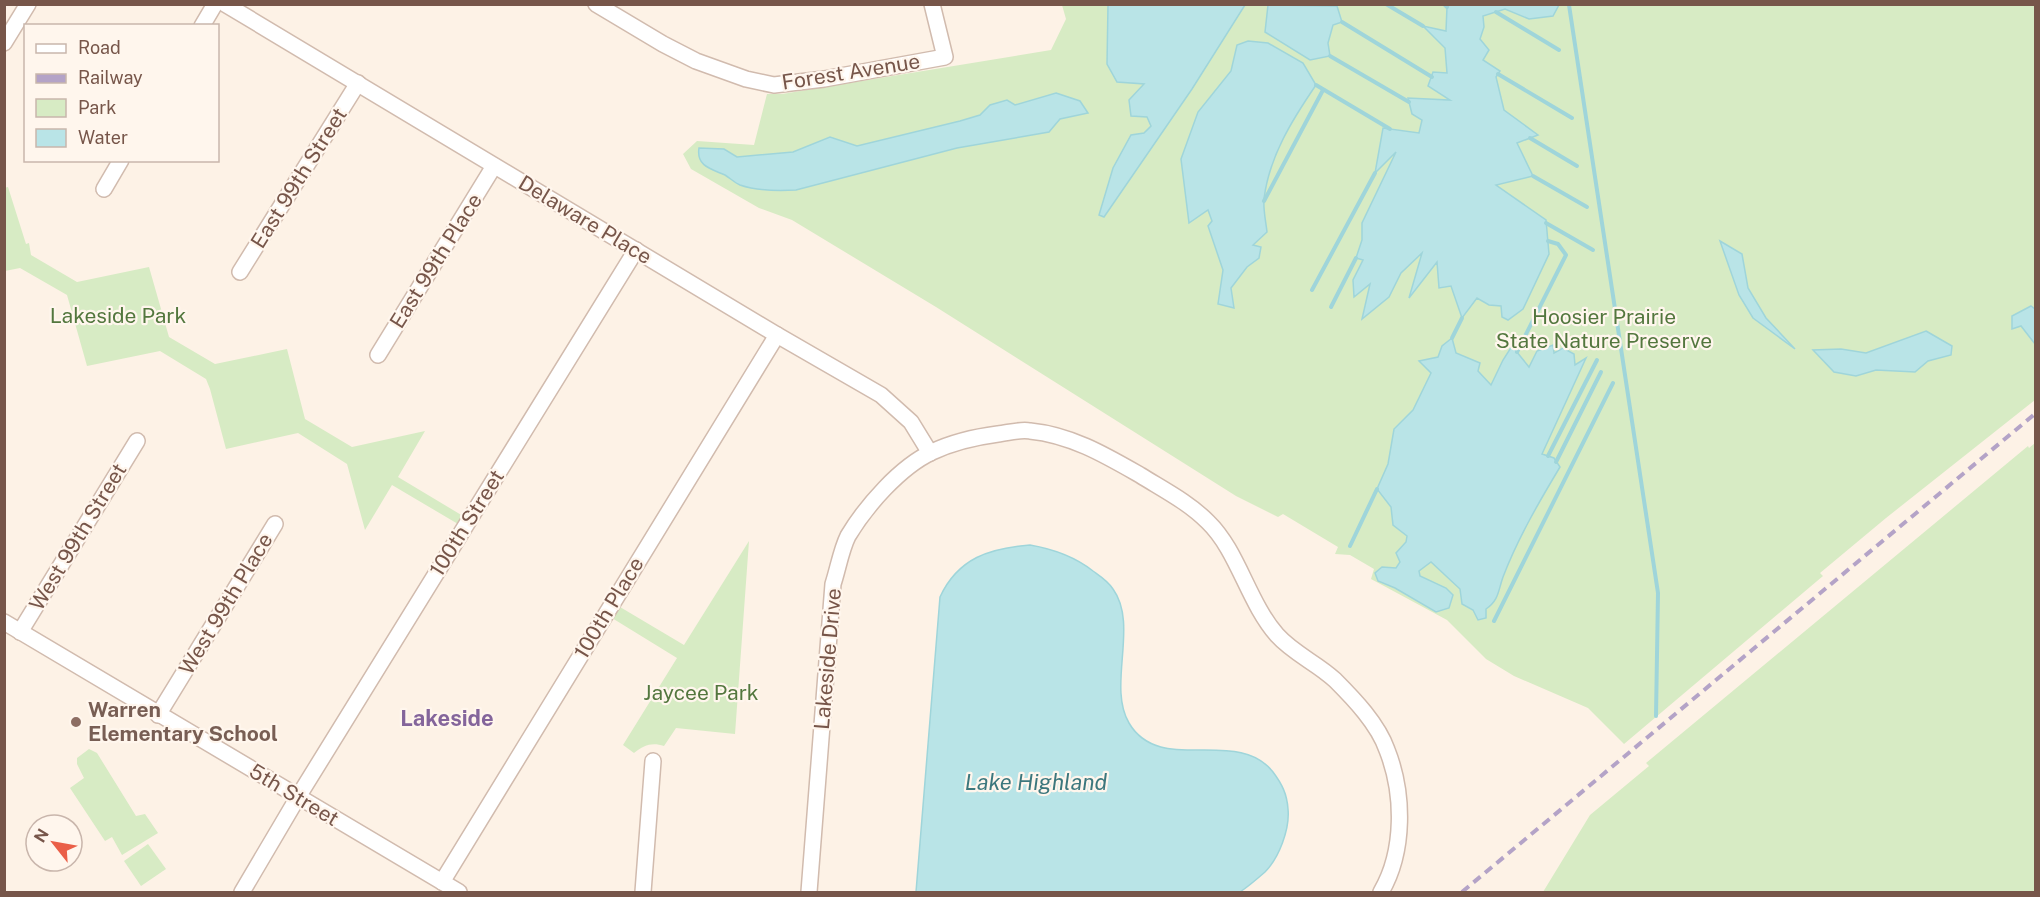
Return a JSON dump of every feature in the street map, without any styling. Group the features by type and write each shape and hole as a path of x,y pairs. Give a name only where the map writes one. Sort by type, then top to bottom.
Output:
{"street":[{"path":"4,43 28,4"},
{"path":"203,24 215,4"},
{"name":"Delaware Place","path":"225,4 881,395 911,423 930,453"},
{"name":"Forest Avenue","path":"596,4 696,61 738,77 774,85 824,79 945,57 932,4"},
{"name":"East 99th Street","path":"240,273 358,83"},
{"path":"104,189 120,162"},
{"name":"East 99th Place","path":"378,355 494,166"},
{"name":"100th Street","path":"242,892 298,797 636,250"},
{"name":"100th Place","path":"442,882 777,335"},
{"name":"Lakeside Drive","path":"809,892 833,584 847,537 873,501 901,473 930,453 972,437 1028,430 1065,438 1103,454 1188,504 1210,524 1226,546 1260,613 1278,636 1297,654 1333,678 1363,709 1387,748 1397,790 1399,826 1395,857 1381,892"},
{"name":"West 99th Street","path":"20,632 136,441"},
{"name":"West 99th Place","path":"158,715 275,524"},
{"name":"5th Street","path":"5,623 459,892"},
{"path":"643,892 653,761"}],"green space":[{"name":"Hoosier Prairie State Nature Preserve","path":"1062,5 2035,5 2035,400 1820,573 1823,576 1624,744 1588,708 1514,676 1486,659 1447,620 1371,579 1374,569 1350,555 1335,554 1338,547 1283,514 1278,517 1236,496 936,307 792,220 759,208 691,169 683,154 697,141 754,145 767,94 782,94 1051,50 1066,19","holes":["724,149 737,157 738,184 733,179"]},
{"name":"Lakeside Park","path":"8,187 26,244 29,243 31,255 77,282 149,267 169,337 215,364 287,349 305,419 352,447 425,431 398,477 463,516 458,524 392,485 365,530 347,464 298,433 226,449 206,379 160,351 87,366 67,295 20,268 5,271 4,188"},
{"path":"2035,443 2035,892 1543,892 1590,815 1649,766 1646,763 2028,446 2029,448"},
{"name":"Jaycee Park","path":"749,541 735,734 676,728 664,746 648,745 634,753 623,745 677,658 612,618 620,607 684,645"},
{"path":"89,749 97,753 136,816 145,814 158,833 122,855 112,837 105,841 70,788 84,778 77,764 77,758"},
{"path":"148,844 166,869 141,886 124,861"}],"water":[{"path":"1451,4 1569,5 1559,5 1553,16 1529,19 1505,9 1483,16 1484,27 1480,39 1489,50 1483,60 1500,71 1496,77 1504,110 1538,135 1517,143 1533,176 1496,185 1546,220 1549,254 1523,309 1508,320 1502,317 1501,306 1489,305 1477,298 1462,318 1451,286 1439,288 1437,262 1409,298 1422,253 1401,273 1389,297 1362,319 1370,284 1354,297 1353,280 1363,260 1356,258 1362,240 1362,223 1396,152 1375,173 1383,128 1419,133 1422,120 1412,114 1408,98 1450,100 1428,86 1433,72 1447,73 1445,48 1423,26 1446,31 1447,7"},
{"path":"1108,5 1245,5 1192,89 1104,217 1099,215 1113,168 1131,135 1144,133 1151,126 1147,117 1131,116 1129,100 1144,84 1117,82 1107,64"},
{"path":"1268,5 1337,6 1342,22 1333,25 1328,43 1330,56 1310,60 1265,32"},
{"path":"1248,41 1268,43 1303,63 1316,85 1290,125 1276,154 1264,199 1267,232 1253,245 1261,247 1259,258 1247,267 1231,288 1234,308 1218,304 1223,270 1208,226 1212,221 1208,210 1189,223 1181,159 1198,112 1231,71 1237,45"},
{"path":"1056,93 1080,101 1088,113 1060,119 1049,132 957,148 796,190 768,190 740,185 702,163 699,154 699,148 724,149 737,157 793,152 830,137 857,146 980,115 990,105 1007,100 1015,105"},
{"path":"1720,241 1742,254 1748,288 1766,318 1795,349 1753,318 1739,295"},
{"path":"2031,306 2035,309 2035,344 2021,326 2012,329 2012,316"},
{"path":"1926,331 1952,346 1951,355 1928,361 1915,372 1876,370 1856,376 1834,372 1813,350 1841,349 1866,353"},
{"path":"1452,338 1456,353 1480,363 1478,371 1491,385 1512,346 1529,367 1537,351 1553,345 1554,353 1563,348 1574,354 1575,365 1586,358 1542,454 1554,458 1560,467 1522,534 1496,599 1486,609 1486,618 1478,620 1473,610 1462,604 1460,589 1431,562 1419,571 1420,576 1446,588 1453,595 1449,608 1436,612 1395,588 1378,581 1375,573 1382,567 1396,568 1400,562 1396,553 1406,542 1407,536 1393,525 1391,507 1377,489 1388,464 1394,429 1413,410 1431,373 1419,361 1438,357 1442,346"},
{"name":"Lake Highland","path":"1030,545 1071,557 1104,579 1113,589 1120,604 1123,620 1121,692 1123,708 1129,723 1143,738 1160,747 1179,750 1240,752 1258,759 1273,772 1279,781 1288,809 1282,843 1275,859 1265,872 1240,892 916,892 940,597 947,584 966,564 989,552"}],"waterway":[{"path":"1386,4 1423,26"},
{"path":"1444,4 1447,7"},
{"path":"1569,5 1658,593 1656,716"},
{"path":"1496,12 1559,50"},
{"path":"1342,22 1432,77"},
{"path":"1330,56 1409,102"},
{"path":"1498,74 1572,118"},
{"path":"1316,85 1390,129"},
{"path":"1264,201 1323,90"},
{"path":"1530,138 1577,166"},
{"path":"1312,290 1375,173"},
{"path":"1533,176 1587,207"},
{"path":"1546,223 1593,250"},
{"path":"1517,352 1566,255 1558,244 1548,241"},
{"path":"1331,307 1356,258"},
{"path":"1452,338 1462,318"},
{"path":"1548,456 1597,360"},
{"path":"1556,462 1601,372"},
{"path":"1494,621 1613,383"},
{"path":"1350,546 1377,489"}],"railway":[{"path":"1462,892 2036,413"}],"place":[{"name":"Warren Elementary School","path":"76,722"}],"district":[{"name":"Lakeside","path":"447,718"}]}
